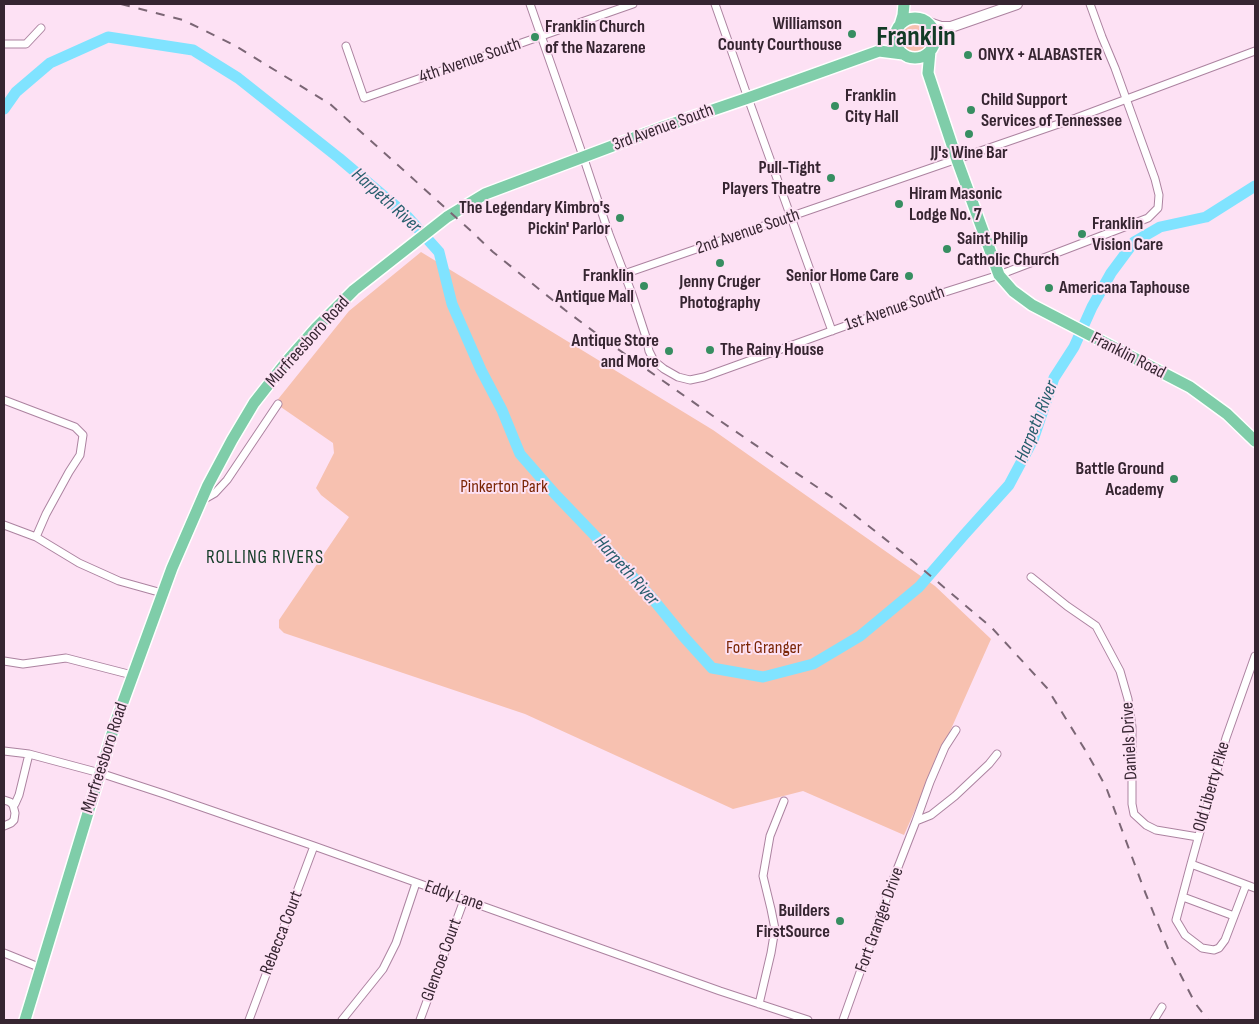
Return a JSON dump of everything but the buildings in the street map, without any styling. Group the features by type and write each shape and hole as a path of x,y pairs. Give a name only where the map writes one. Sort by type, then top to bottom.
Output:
{"main road":[{"path":"908,56 924,56 945,31 951,27 1017,4"},
{"path":"904,5 924,21 935,33 928,73 999,275"},
{"path":"904,5 903,15 896,35 898,49 928,73"},
{"path":"899,27 907,20 914,18 941,27 951,27"},
{"name":"3rd Avenue South","path":"450,216 485,194 663,127 879,51 899,27"},
{"name":"3rd Avenue South","path":"879,51 908,56"},
{"name":"Murfreesboro Road","path":"25,1020 100,773 132,676 162,594 208,485 254,403 316,328 354,290 450,216"},
{"name":"Franklin Road","path":"999,275 1013,292 1032,305 1190,387 1226,414 1255,441"}],"street":[{"path":"530,4 624,274"},
{"name":"4th Avenue South","path":"346,46 364,98 633,4"},
{"path":"715,4 832,331"},
{"path":"1090,4 1126,99"},
{"path":"4,44 26,44 41,28"},
{"name":"2nd Avenue South","path":"624,274 1076,118 1255,51"},
{"name":"1st Avenue South","path":"624,274 654,361 678,378 690,380 704,377 900,306 999,275 1134,224 1148,218 1158,208 1159,195 1155,179 1126,99"},
{"path":"4,400 75,427 83,436 80,455 46,514 36,536"},
{"name":"Murfreesboro Road","path":"201,501 215,493 226,480 278,404"},
{"path":"4,525 36,536 79,563 119,581 162,594"},
{"name":"Daniels Drive","path":"1031,577 1096,626 1120,671 1128,699 1132,727 1132,804 1134,814 1146,825 1156,830 1198,837"},
{"name":"Old Liberty Pike","path":"1234,916 1225,940 1219,948 1214,950 1202,948 1185,935 1176,920 1226,738 1255,656"},
{"path":"4,662 23,664 66,658 132,676"},
{"name":"Fort Granger Drive","path":"843,1020 930,782 945,747 956,730"},
{"name":"Eddy Lane","path":"4,751 29,754 100,773 164,794 720,992 808,1020"},
{"path":"13,806 19,795 29,754"},
{"path":"916,821 931,815 956,796 990,764 997,754"},
{"path":"4,800 10,802 15,813 14,820 4,826"},
{"path":"759,1004 771,953 774,929 772,909 763,876 770,836 784,801"},
{"name":"Rebecca Court","path":"249,1020 314,846"},
{"path":"1191,864 1255,888"},
{"path":"342,1020 383,969 396,943 416,883"},
{"path":"1183,897 1234,916 1246,885"},
{"name":"Glencoe Court","path":"420,1020 464,900"},
{"path":"4,953 41,968"},
{"path":"1154,1020 1162,1007"}],"green space":[{"path":"916,22 927,26 931,37 927,48 916,52 905,48 901,37 905,26"},
{"path":"421,252 713,430 935,586 991,639 904,835 803,791 733,809 525,714 284,633 279,628 279,620 349,517 321,495 316,488 334,453 333,443 275,403 349,311"}],"waterway":[{"name":"Harpeth River","path":"4,109 16,92 50,63 108,37 193,50 238,78 339,158 405,214 439,252 452,304 481,370 502,410 520,454 652,598 712,668 763,677 813,664 860,636 919,587 1009,485 1033,440 1054,378 1074,347 1092,307 1111,273 1134,242 1160,227 1206,217 1255,186"}],"railway":[{"path":"121,4 183,20 234,45 330,104 493,252 565,310 713,416 833,498 913,561 992,628 1047,688 1106,787 1171,956 1195,1003 1208,1020"}],"place":[{"name":"Williamson County Courthouse","path":"852,34"},
{"name":"Franklin Church of the Nazarene","path":"535,37"},
{"name":"ONYX + ALABASTER","path":"968,55"},
{"name":"Franklin City Hall","path":"835,106"},
{"name":"Child Support Services of Tennessee","path":"971,110"},
{"name":"JJ's Wine Bar","path":"969,134"},
{"name":"Pull-Tight Players Theatre","path":"831,178"},
{"name":"Hiram Masonic Lodge No. 7","path":"899,204"},
{"name":"The Legendary Kimbro's Pickin' Parlor","path":"620,218"},
{"name":"Franklin Vision Care","path":"1082,234"},
{"name":"Saint Philip Catholic Church","path":"947,249"},
{"name":"Jenny Cruger Photography","path":"720,263"},
{"name":"Senior Home Care","path":"909,276"},
{"name":"Franklin Antique Mall","path":"644,286"},
{"name":"Americana Taphouse","path":"1049,288"},
{"name":"The Rainy House","path":"710,350"},
{"name":"Antique Store and More","path":"669,351"},
{"name":"Battle Ground Academy","path":"1174,479"},
{"name":"Builders FirstSource","path":"840,921"}],"district":[{"name":"Franklin","path":"916,38"},
{"name":"ROLLING RIVERS","path":"265,558"}],"park label":[{"name":"Pinkerton Park","path":"504,487"},
{"name":"Fort Granger","path":"764,648"}]}
